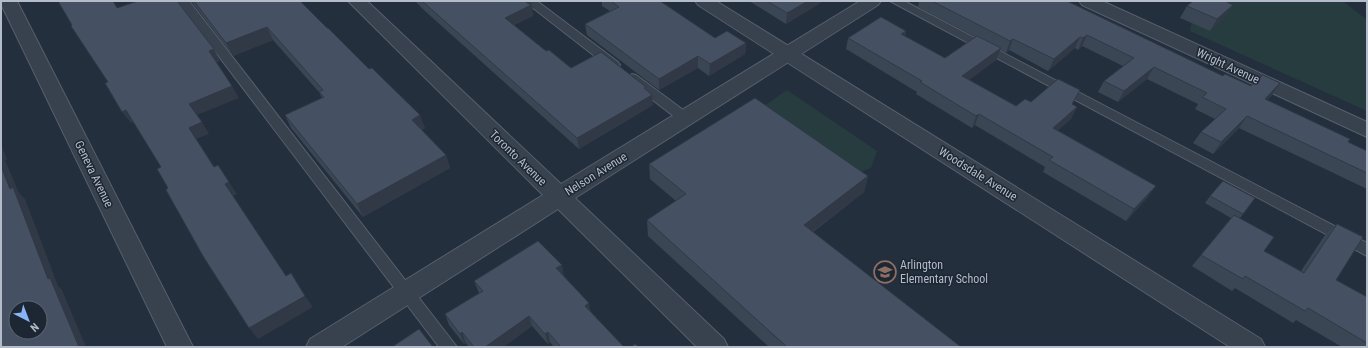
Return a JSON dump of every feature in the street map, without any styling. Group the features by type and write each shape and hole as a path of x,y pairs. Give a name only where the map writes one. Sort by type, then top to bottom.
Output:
{"street":[{"name":"Geneva Avenue","path":"8,1 180,347"},
{"name":"Toronto Avenue","path":"356,1 715,347"},
{"name":"Woodsdale Avenue","path":"704,1 1252,347"},
{"name":"Nelson Avenue","path":"319,347 872,1"},
{"name":"Wright Avenue","path":"1088,1 1367,130"}],"lane":[{"path":"182,1 449,347"},
{"path":"530,1 685,118"},
{"path":"896,1 1367,250"}],"green space":[{"path":"1196,1 1343,1 1367,20 1367,111 1190,31"},
{"path":"787,90 877,151 871,168 844,178 754,113"}],"building":[{"path":"58,1 113,1 117,8 138,1 177,1 214,49 209,51 232,86 189,104 202,122 189,128 214,167 218,165 229,182 225,184 286,276 291,273 305,296 249,328 203,256 166,190 168,188 157,169 161,167 126,110 122,112 105,83 108,82 71,26 72,25"},
{"path":"194,1 300,1 369,69 372,68 420,115 412,120 446,155 357,204 285,115 324,97 319,92 323,90 267,27 226,43"},
{"path":"422,1 527,1 526,2 531,5 505,18 546,51 549,50 571,68 601,52 646,87 644,88 652,95 577,138"},
{"path":"611,1 660,1 715,38 727,31 746,43 710,64 698,56 659,79 585,24 619,7"},
{"path":"767,1 808,1 787,13"},
{"path":"932,1 1067,1 1223,76 1225,74 1251,86 1263,75 1280,83 1265,99 1350,139 1348,142 1367,151 1367,173 1247,116 1221,142 1201,132 1226,109 1202,97 1207,93 1154,67 1124,91 1104,81 1134,58 1087,35 1083,38 1080,37 1054,59 1013,39 1010,41"},
{"path":"1193,1 1225,1 1233,5 1217,19 1187,6"},
{"path":"881,17 906,31 901,34 945,58 977,36 1001,48 962,76 1016,106 1025,99 1031,102 1058,79 1080,90 1072,104 1077,107 1053,128 1156,186 1134,209 1049,160 1053,157 979,114 976,116 920,82 922,81 848,38"},
{"path":"755,98 868,176 804,225 961,347 787,347 647,220 686,194 649,164"},
{"path":"1,166 10,189 13,187 48,279 50,278 79,347 1,347"},
{"path":"1223,181 1255,198 1243,214 1210,196"},
{"path":"1234,215 1274,237 1264,251 1304,273 1337,224 1363,237 1336,280 1367,297 1367,343 1308,308 1305,311 1245,276 1243,279 1201,255"},
{"path":"538,241 562,265 556,268 589,303 585,306 624,347 561,347 548,332 545,334 529,316 485,347 474,347 462,332 460,334 445,314 483,291 474,281"},
{"path":"419,329 433,347 392,347"},
{"path":"635,344 639,347 631,347"}],"place":[{"name":"Arlington Elementary School","path":"885,272"}]}
